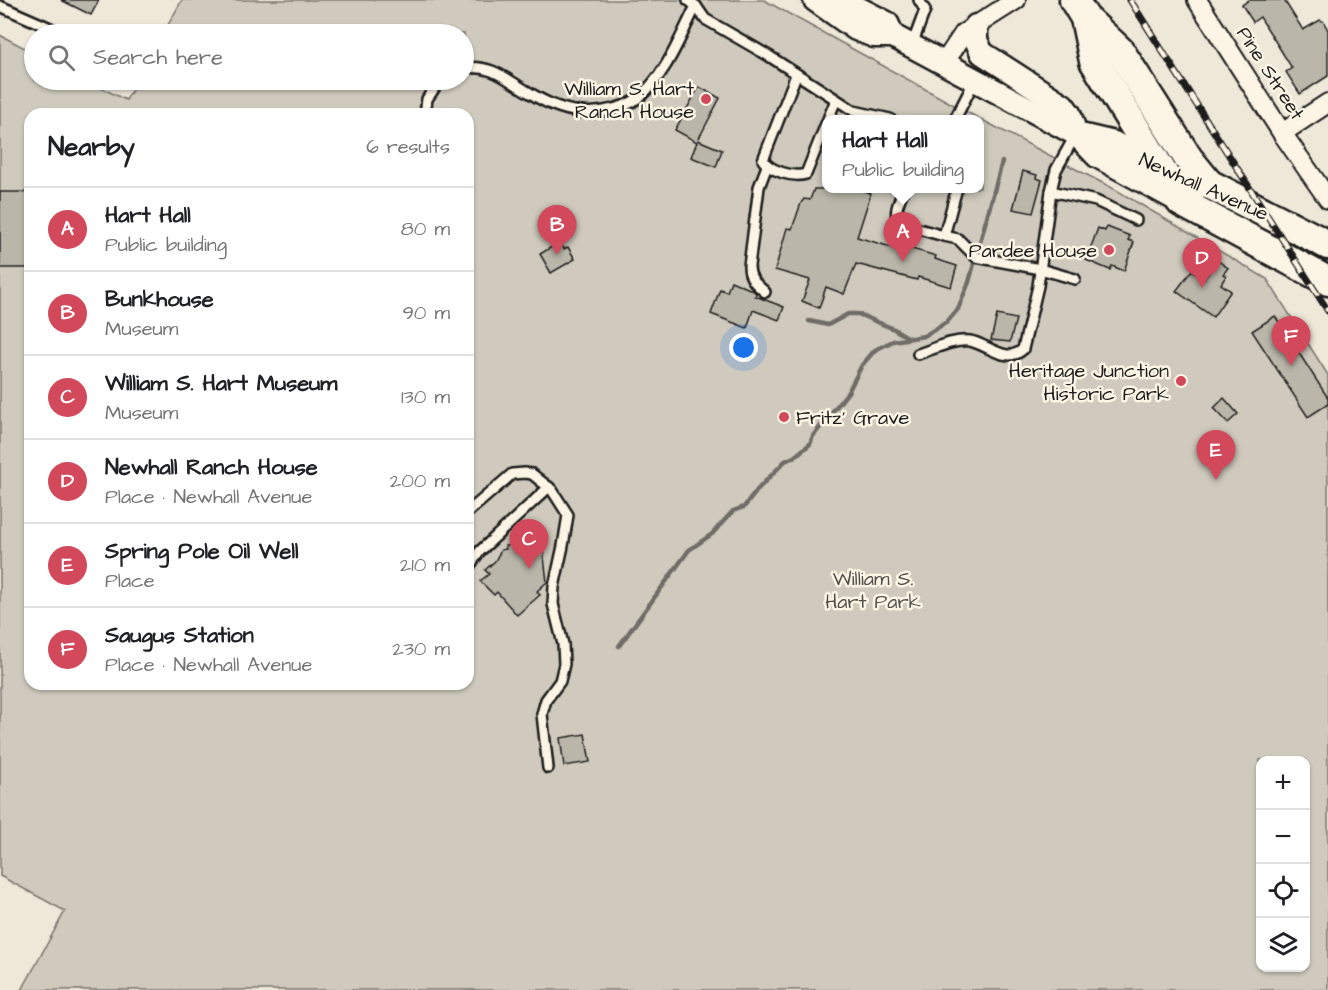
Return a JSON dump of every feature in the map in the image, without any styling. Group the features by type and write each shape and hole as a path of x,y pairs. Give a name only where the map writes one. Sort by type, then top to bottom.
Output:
{"main road":[{"path":"1079,9 1094,61 1181,202"},
{"path":"1079,9 1120,51 1188,159 1209,184"},
{"name":"Newhall Avenue","path":"1162,171 1187,181 1209,184 1328,245"},
{"name":"Newhall Avenue","path":"1181,202 1328,281"}],"street":[{"name":"Newhall Avenue","path":"815,0 856,28 874,36 903,41 1076,134 1114,143 1162,171"},
{"name":"Newhall Avenue","path":"842,0 887,22 903,41"},
{"path":"944,63 960,37 1016,0"},
{"name":"Pine Street","path":"1197,0 1326,197"},
{"path":"976,26 976,40 982,53 1063,105 1069,113 1076,134"},
{"path":"1282,133 1328,103"},
{"name":"Newhall Avenue","path":"1076,134 1090,150 1105,161 1181,202"}],"lane":[{"path":"903,41 925,10 919,0"},
{"path":"474,67 481,67 502,74 547,103 567,111 610,110 637,99 650,86 666,65 692,3 705,19 769,56 836,100 855,111 871,115"},
{"path":"0,6 41,24"},
{"path":"765,292 749,275 759,187 767,166 763,157 796,75"},
{"path":"958,115 975,80"},
{"path":"426,108 427,99 433,90"},
{"path":"830,115 836,100"},
{"path":"767,166 795,176 806,174 822,134"},
{"path":"918,354 964,341 971,341 1006,355 1019,353 1023,349 1038,286 1056,170 1076,134"},
{"path":"1052,191 1096,201 1136,220"},
{"path":"903,193 896,216 901,224 958,239 976,257 1040,269 1075,279"},
{"path":"944,236 956,193"},
{"path":"474,507 513,474 532,474 549,487 568,515 565,540 554,587 553,604 563,644 564,664 560,681 546,700 542,714 548,768"},
{"path":"474,560 549,487"}],"green space":[{"name":"William S. Hart Park","path":"182,0 764,0 973,115 822,115 822,193 984,193 984,121 1116,190 1267,279 1328,375 1328,990 22,990 65,911 0,876 0,35 24,48 24,90 106,90 126,100 132,90 474,90 474,24 169,24"}],"building":[{"path":"61,0 99,0 91,15"},
{"path":"1249,0 1284,0 1303,30 1320,20 1323,21 1328,30 1328,76 1300,94 1286,72 1292,68 1260,17 1253,22 1242,5"},
{"path":"699,87 720,98 698,140 722,150 716,167 691,157 697,142 675,130"},
{"path":"1023,171 1037,175 1036,178 1042,180 1033,213 1013,209"},
{"path":"814,189 822,189 822,193 871,193 857,237 891,247 892,243 936,256 935,259 957,266 951,287 918,277 917,280 856,264 844,294 826,287 819,308 802,301 810,280 775,270 787,228 792,229 804,199 810,200"},
{"path":"0,192 24,192 24,268 0,268"},
{"name":"Pardee House","path":"1107,227 1130,236 1128,240 1134,242 1124,271 1112,266 1110,270 1086,260 1098,228 1105,231"},
{"path":"560,242 564,249 568,247 575,259 551,273 540,254"},
{"path":"1217,260 1228,268 1223,274 1226,276 1221,284 1231,291 1213,317 1176,291 1192,270 1204,279"},
{"path":"731,281 752,290 756,293 755,296 784,307 779,320 753,310 747,328 711,314 720,289 727,292"},
{"path":"997,315 1016,319 1010,342 991,340"},
{"path":"1275,316 1328,398 1328,404 1308,417 1252,331"},
{"path":"1224,398 1238,414 1228,423 1214,408"},
{"path":"542,540 547,582 537,591 540,595 517,615 497,592 494,595 480,581 489,574 485,570 495,561 501,550 506,549 505,546"},
{"path":"585,734 590,762 564,766 560,738"}],"waterway":[{"path":"619,646 689,550 712,534 733,511 744,507 785,461 810,444 813,436 848,392 862,365 875,350 893,341 924,336 947,322 958,309 969,282 1002,162"},
{"path":"809,321 828,325 848,314 858,314 909,338"}],"railway":[{"path":"1130,0 1328,311"}],"place":[{"name":"William S. Hart Ranch House","path":"706,99"},
{"name":"Pardee House","path":"1109,250"},
{"name":"Bunkhouse","path":"557,255"},
{"name":"Hart Hall","path":"903,262"},
{"name":"Newhall Ranch House","path":"1202,288"},
{"name":"Saugus Station","path":"1291,366"},
{"name":"Heritage Junction Historic Park","path":"1181,381"},
{"name":"Fritz' Grave","path":"784,417"},
{"name":"Spring Pole Oil Well","path":"1216,480"},
{"name":"William S. Hart Museum","path":"529,569"}]}
